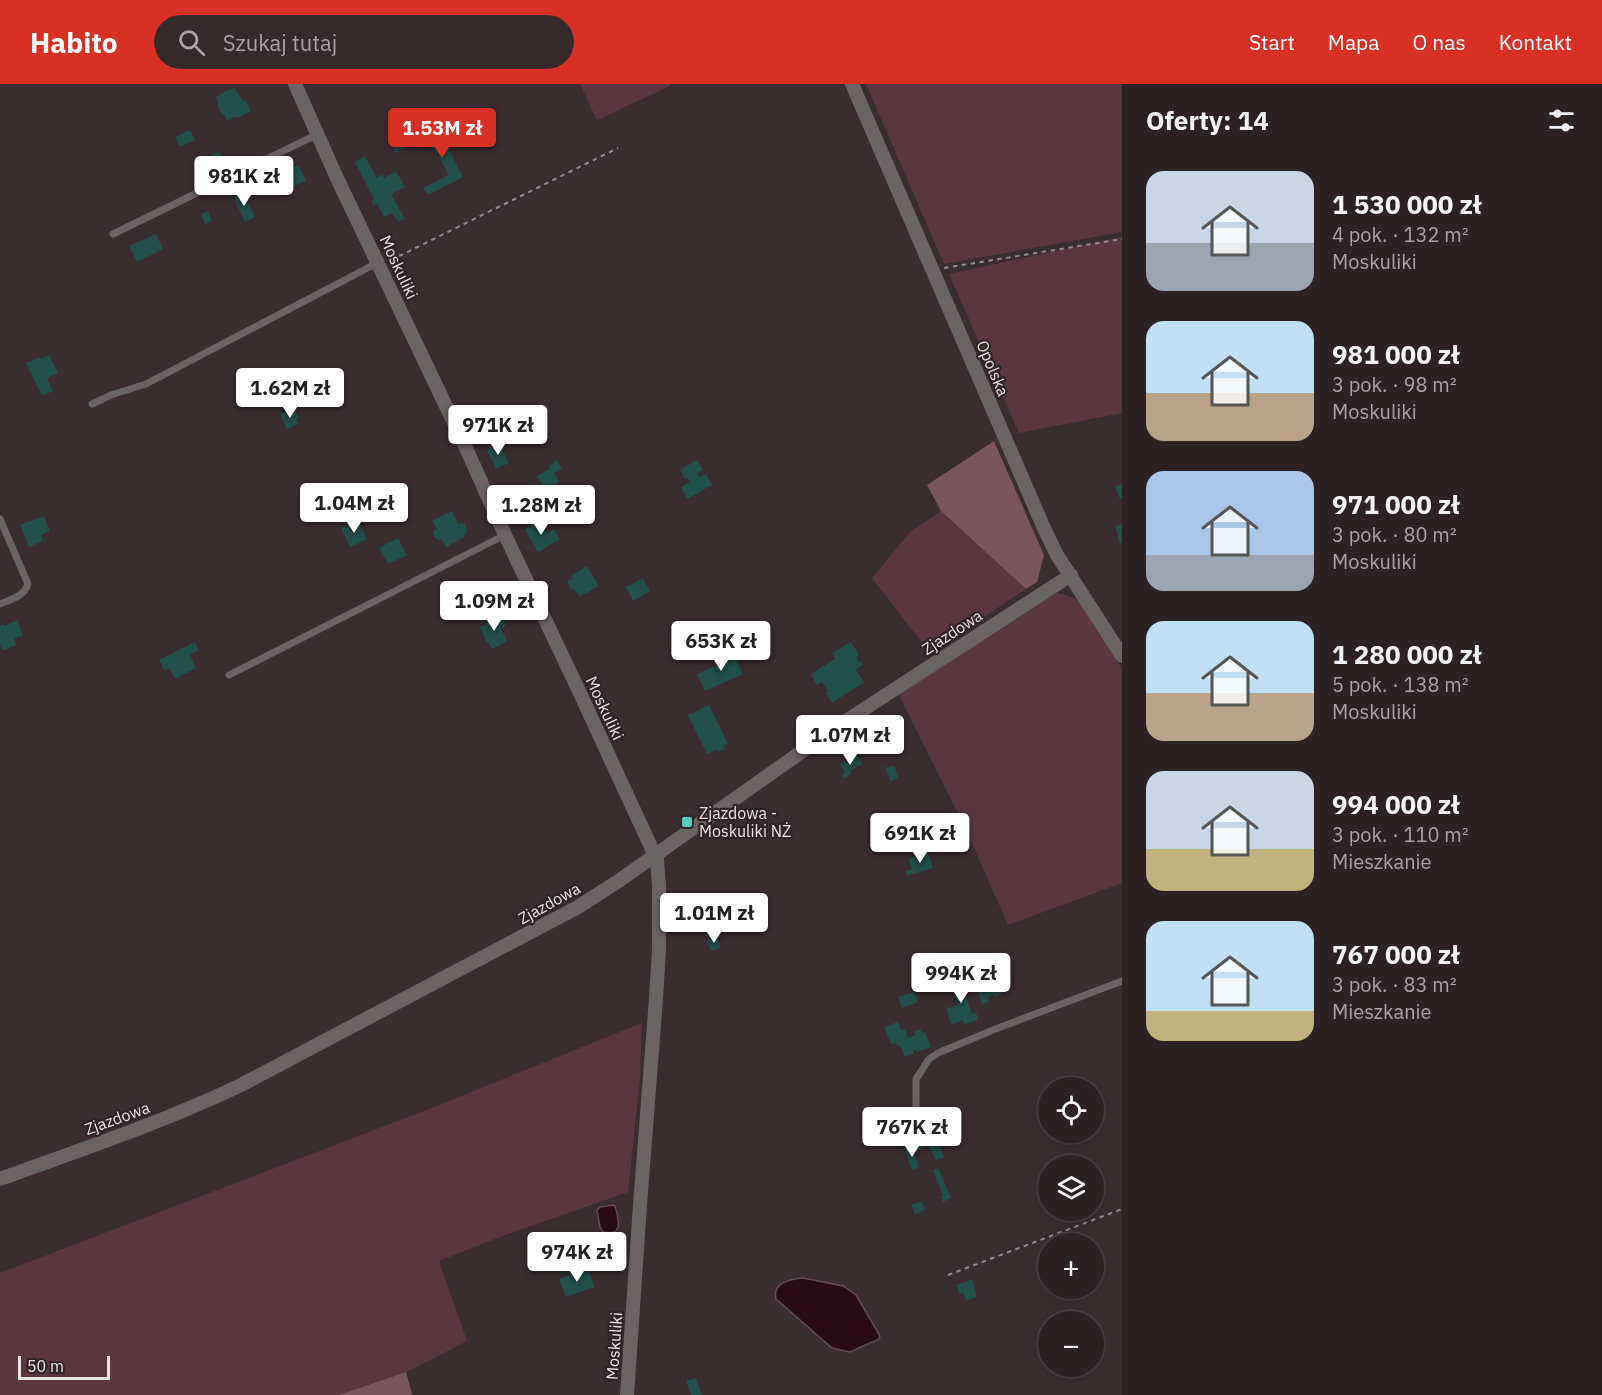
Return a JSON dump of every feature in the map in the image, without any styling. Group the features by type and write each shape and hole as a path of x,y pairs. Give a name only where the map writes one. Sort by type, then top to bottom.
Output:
{"street":[{"name":"Moskuliki","path":"295,84 655,855 659,873 659,950 627,1395"},
{"name":"Opolska","path":"852,84 1043,526 1057,555 1122,656"},
{"name":"Zjazdowa","path":"0,1179 181,1112 238,1086 561,916 620,880 846,721 1071,575"}],"lane":[{"path":"113,234 318,134"},
{"path":"92,404 111,395 146,384 379,264"},
{"path":"0,519 28,584 26,590 19,596 0,604"},
{"path":"229,675 505,536"},
{"path":"916,1116 916,1078 929,1059 938,1053 1122,981"}],"path":[{"path":"379,264 618,148"},
{"path":"933,272 1122,239"},
{"path":"948,1275 1122,1209"}],"shaded area":[{"path":"580,84 670,84 670,86 597,120"},
{"path":"866,84 1122,84 1122,232 944,264"},
{"path":"1122,237 1122,413 1019,433 949,274"},
{"path":"994,441 1044,555 1037,582 1026,589 941,511 927,485"},
{"path":"941,511 1026,589 930,653 872,578 910,532"},
{"path":"1055,593 1078,600 1091,617 1122,669 1122,883 1008,925 963,823 898,693"},
{"path":"642,1023 640,1078 628,1192 439,1261 467,1341 406,1372 339,1395 0,1395 0,1273 429,1109"},
{"path":"613,1205 618,1221 617,1229 610,1233 603,1232 597,1210 600,1207"},
{"path":"803,1278 843,1286 856,1295 880,1336 879,1339 850,1352 832,1348 776,1299 775,1294 779,1286 793,1279"},
{"path":"406,1372 412,1394 339,1395"}],"building":[{"path":"234,88 243,101 246,100 251,111 227,121 224,114 222,115 216,97"},
{"path":"435,122 463,177 428,195 423,188 449,175 423,128"},
{"path":"190,130 195,140 180,147 175,137"},
{"path":"412,133 416,142 395,153 391,145"},
{"path":"219,151 224,161 214,166 209,157"},
{"path":"365,156 377,178 382,174 384,178 396,171 405,187 391,194 405,219 398,222 392,213 384,217 377,204 374,206 371,201 374,199 355,162"},
{"path":"298,165 306,180 286,191 281,181 286,178 283,173"},
{"path":"243,192 255,217 245,222 233,197"},
{"path":"208,211 212,221 205,224 201,214"},
{"path":"156,234 163,249 137,262 129,246"},
{"path":"49,355 58,373 47,378 53,391 42,396 26,363"},
{"path":"291,409 293,414 296,412 299,418 296,419 298,424 287,429 280,414"},
{"path":"500,444 509,463 496,469 487,450"},
{"path":"556,459 562,468 554,473 559,482 545,490 537,476 550,468 549,466"},
{"path":"697,460 703,470 697,473 699,477 706,474 712,485 687,499 681,487 690,482 688,478 685,479 680,470"},
{"path":"1122,484 1122,498 1120,499 1115,487"},
{"path":"452,511 458,524 465,524 467,530 465,537 446,547 442,539 436,539 433,533 437,529 432,521"},
{"path":"44,516 50,531 41,535 43,541 29,547 20,525"},
{"path":"358,520 367,539 350,547 341,528"},
{"path":"534,520 536,523 540,521 547,533 554,529 560,539 538,552 525,529 531,526 529,523"},
{"path":"1122,524 1122,543 1120,543 1115,526"},
{"path":"398,538 407,555 388,564 379,548"},
{"path":"587,566 599,586 579,597 574,588 571,590 567,581"},
{"path":"643,578 650,591 633,601 626,587"},
{"path":"501,615 506,625 501,629 507,641 492,649 480,627"},
{"path":"17,620 23,635 14,639 16,645 3,651 0,645 0,626"},
{"path":"195,642 199,650 190,655 196,668 175,679 169,668 165,671 159,660"},
{"path":"851,642 859,655 856,657 863,665 856,670 864,682 832,703 822,682 817,685 811,674 835,659 832,653"},
{"path":"731,648 743,674 705,691 697,674 729,660 725,651"},
{"path":"709,705 728,744 723,746 725,749 718,752 717,749 707,754 688,715"},
{"path":"857,755 862,764 850,771 852,774 844,778 842,774 845,772 840,764"},
{"path":"894,765 898,778 890,781 886,768"},
{"path":"928,852 933,868 907,876 905,871 912,869 909,859"},
{"path":"717,936 721,948 711,951 707,940"},
{"path":"1008,970 1012,982 999,986 1002,994 988,997 989,1002 982,1004 977,989 983,987 982,981 990,979 990,974"},
{"path":"963,974 966,982 962,983 972,1014 976,1012 978,1020 964,1024 963,1020 951,1025 946,1009 958,1005 950,979"},
{"path":"914,992 918,1002 902,1008 898,997"},
{"path":"898,1022 901,1030 905,1029 908,1038 916,1035 914,1032 920,1029 922,1033 925,1032 931,1047 917,1052 913,1051 914,1053 905,1057 900,1046 898,1047 896,1043 891,1044 884,1027"},
{"path":"930,1124 944,1157 936,1160 927,1142 922,1144 923,1148 917,1150 911,1132"},
{"path":"912,1146 919,1167 912,1170 904,1149"},
{"path":"938,1168 951,1198 943,1202 941,1197 943,1195 933,1170"},
{"path":"922,1201 925,1210 915,1214 911,1205"},
{"path":"588,1268 594,1287 566,1297 559,1279"},
{"path":"972,1279 977,1297 966,1301 963,1293 959,1295 957,1285"},
{"path":"696,1378 702,1395 691,1395 686,1381"}],"place":[{"name":"Zjazdowa - Moskuliki NŻ","path":"687,822"}]}
